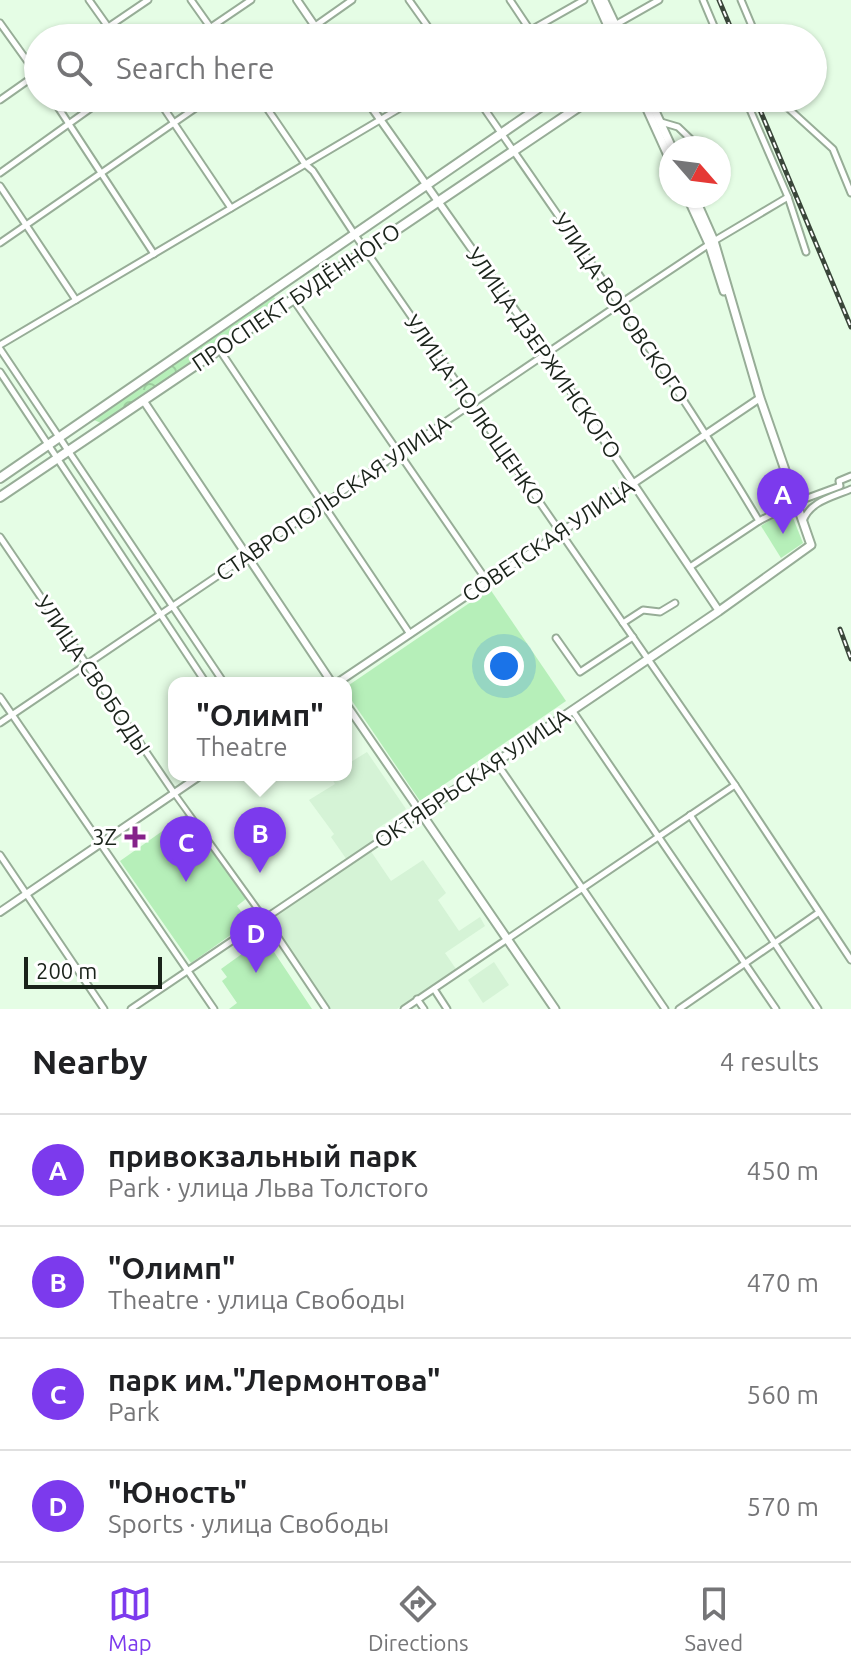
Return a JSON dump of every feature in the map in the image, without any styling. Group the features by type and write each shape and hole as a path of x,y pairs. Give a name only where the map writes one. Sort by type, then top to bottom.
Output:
{"main road":[{"path":"597,0 608,24"},
{"path":"603,0 615,24"},
{"name":"ПРОСПЕКТ БУДЁННОГО","path":"0,478 532,112"},
{"name":"ПРОСПЕКТ БУДЁННОГО","path":"0,497 570,112"},
{"path":"648,112 659,136"},
{"path":"656,112 667,136"},
{"path":"693,208 712,243"},
{"path":"699,208 759,398 803,522"},
{"path":"276,288 290,301"},
{"name":"ОКТЯБРЬСКАЯ УЛИЦА","path":"421,813 811,545 803,522"},
{"path":"421,813 555,1009"}],"street":[{"path":"89,0 107,24"},
{"path":"113,24 148,0"},
{"path":"191,0 209,24"},
{"path":"215,24 251,0"},
{"path":"297,0 314,24"},
{"path":"318,24 352,0"},
{"path":"409,0 426,24"},
{"path":"510,0 526,24"},
{"path":"541,24 584,0"},
{"path":"617,24 659,0"},
{"path":"703,0 713,24"},
{"path":"741,0 751,24"},
{"path":"0,23 24,56"},
{"path":"0,100 24,84"},
{"path":"61,112 154,254"},
{"path":"0,173 84,112"},
{"path":"166,112 231,208"},
{"path":"0,243 191,112"},
{"name":"УЛИЦА ПОЛЮЩЕНКО","path":"270,112 735,785 851,960"},
{"name":"УЛИЦА ДЗЕРЖИНСКОГО","path":"375,112 546,354 719,611"},
{"path":"220,677 0,347 392,112"},
{"name":"УЛИЦА ВОРОВСКОГО","path":"487,112 621,303 707,433 759,521"},
{"path":"751,112 788,197 806,252"},
{"path":"792,112 833,149 851,193"},
{"path":"660,121 678,127 687,136"},
{"path":"0,186 76,300"},
{"name":"СТАВРОПОЛЬСКАЯ УЛИЦА","path":"0,723 621,303 788,197"},
{"path":"290,301 487,581"},
{"path":"219,349 410,634"},
{"path":"0,372 202,677"},
{"name":"СОВЕТСКАЯ УЛИЦА","path":"343,677 759,398"},
{"path":"143,400 330,677"},
{"path":"690,567 796,500 840,486 839,481 851,476"},
{"path":"803,522 807,510 851,489"},
{"name":"УЛИЦА СВОБОДЫ","path":"0,537 85,665 326,1009"},
{"path":"623,623 643,610 660,612 675,603"},
{"path":"556,638 580,672 633,637"},
{"path":"0,697 214,1009"},
{"path":"572,710 776,1009"},
{"path":"352,713 421,813"},
{"path":"496,761 665,1009"},
{"path":"0,912 192,781"},
{"path":"404,1009 735,785"},
{"name":"ОКТЯБРЬСКАЯ УЛИЦА","path":"131,1009 421,813"},
{"path":"690,815 818,1009"},
{"path":"0,855 104,1009"},
{"path":"679,1009 818,913"},
{"path":"434,989 447,1009"},
{"path":"417,999 424,1009"}],"shaded area":[{"path":"367,752 406,809 371,833 376,840 347,860 331,837 334,834 309,800 335,784 333,781 352,781 352,761"},
{"path":"370,850 391,881 423,860 446,893 438,900 459,931 480,917 485,926 445,953 456,969 397,1009 329,1009 268,919"},
{"path":"494,962 509,985 483,1003 468,980"}],"green space":[{"path":"274,297 279,304 101,423 94,420 109,407"},
{"path":"789,508 803,543 781,558 761,526"},
{"path":"490,589 566,701 420,801 352,701 352,683"},
{"path":"188,813 247,898 237,906 249,922 191,963 120,861"},
{"path":"260,941 266,948 270,946 312,1009 229,1009 237,1003 222,981 227,977 221,969"}],"railway":[{"path":"719,0 729,24"},
{"path":"761,112 851,327"},
{"path":"840,629 851,659"}],"place":[{"name":"привокзальный парк","path":"783,534"},
{"name":"3Z","path":"135,837"},
{"name":"\"Олимп\"","path":"260,873"},
{"name":"парк им.\"Лермонтова\"","path":"186,882"},
{"name":"\"Юность\"","path":"256,973"}]}
